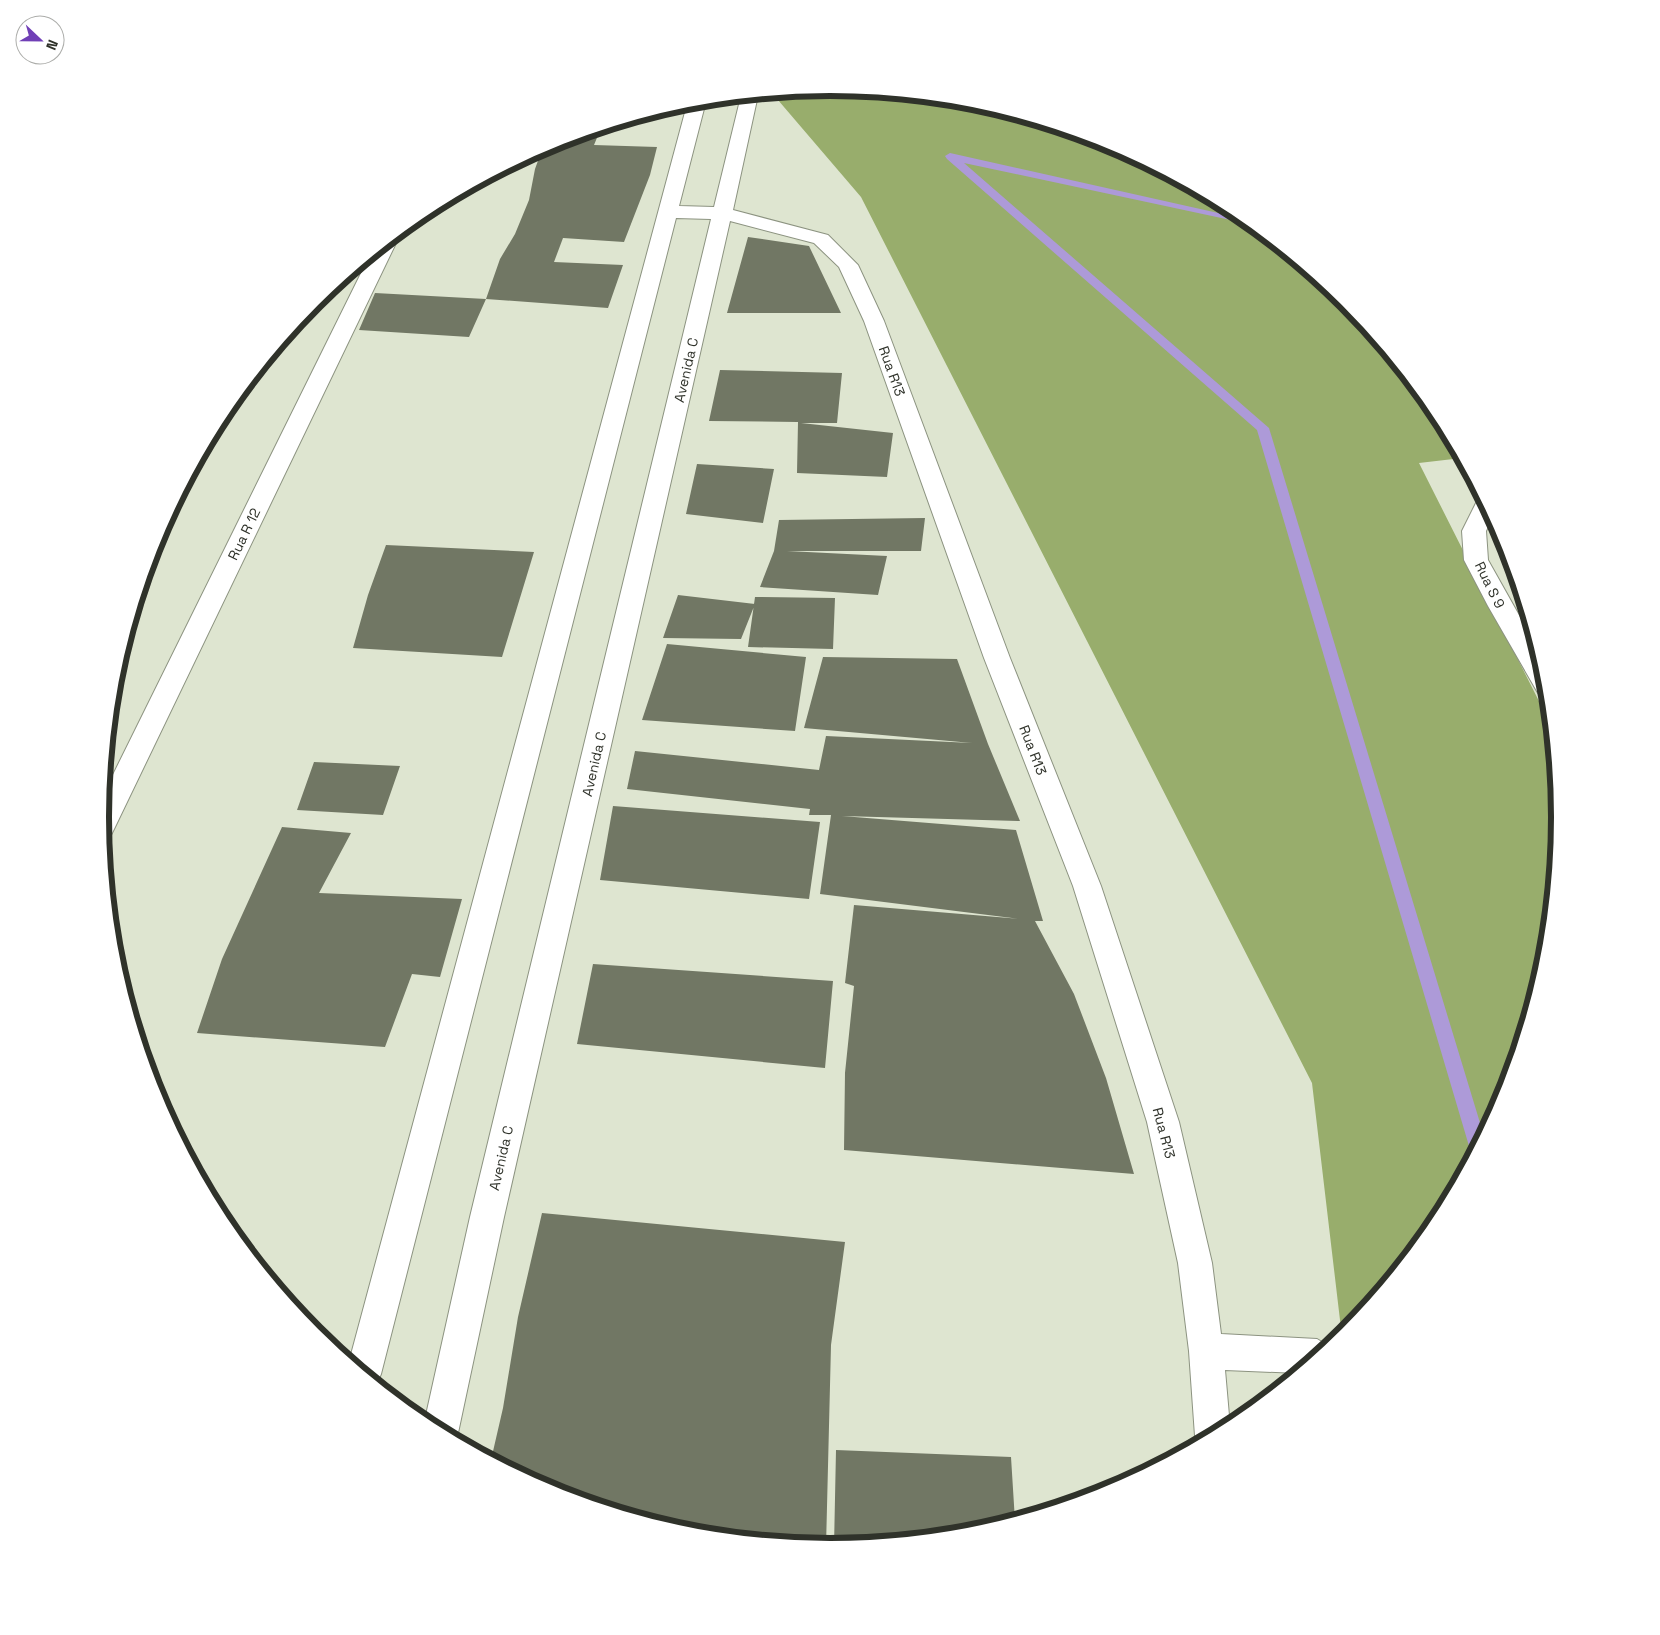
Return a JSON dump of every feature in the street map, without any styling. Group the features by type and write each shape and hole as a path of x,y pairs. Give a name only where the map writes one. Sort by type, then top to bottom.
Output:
{"street":[{"name":"Avenida C","path":"442,1425 487,1217 749,101"},
{"path":"364,1368 695,109"},
{"name":"Rua R13","path":"668,212 723,213 821,239 848,265 874,321 997,658 1087,886 1163,1122 1195,1263 1206,1351 1212,1429"},
{"name":"Rua R 12","path":"109,810 381,253"},
{"name":"Rua S 9","path":"1483,511 1474,531 1476,560 1534,664"},
{"path":"1206,1351 1309,1357"}],"green space":[{"path":"830,96 924,102 971,110 1017,121 1106,151 1191,193 1269,245 1306,275 1340,307 1402,378 1430,417 1456,459 1419,463 1542,708 1550,770 1551,818 1550,865 1545,912 1527,1004 1513,1049 1477,1137 1455,1178 1430,1218 1402,1257 1341,1327 1312,1083 861,197 777,99"}],"building":[{"path":"598,135 594,145 657,147 650,175 624,242 563,238 554,262 623,265 608,308 486,299 500,259 515,234 529,200 539,158"},
{"path":"748,237 809,246 841,313 727,313"},
{"path":"375,293 486,299 469,337 359,330"},
{"path":"720,370 842,373 837,423 801,423 893,433 887,477 797,473 798,422 709,421"},
{"path":"697,464 774,469 763,523 686,514"},
{"path":"925,518 921,551 787,551 887,556 878,595 760,587 774,551 779,520"},
{"path":"386,545 534,552 502,657 353,648 368,595"},
{"path":"678,595 755,604 741,639 663,638"},
{"path":"755,597 835,598 833,649 748,647"},
{"path":"667,644 806,657 795,731 642,720"},
{"path":"823,657 957,659 988,744 1020,821 842,816 1016,830 1043,921 1035,921 1074,994 1106,1078 1134,1174 844,1150 845,1073 854,986 845,983 854,905 1021,919 820,894 831,815 809,815 810,809 627,789 635,751 819,770 826,736 972,743 804,728"},
{"path":"314,762 400,766 383,815 297,810"},
{"path":"613,806 820,822 809,899 600,880"},
{"path":"282,827 351,833 319,893 462,899 440,977 412,974 385,1047 197,1033 222,959"},
{"path":"593,964 833,981 825,1068 577,1044"},
{"path":"542,1213 845,1242 831,1345 826,1539 736,1533 689,1525 643,1514 554,1484 492,1454 503,1408 518,1317"},
{"path":"836,1450 1011,1457 1015,1515 971,1525 924,1533 834,1539"}],"waterway":[{"path":"951,157 1232,219"},
{"path":"951,157 1263,428 1476,1139"}]}
